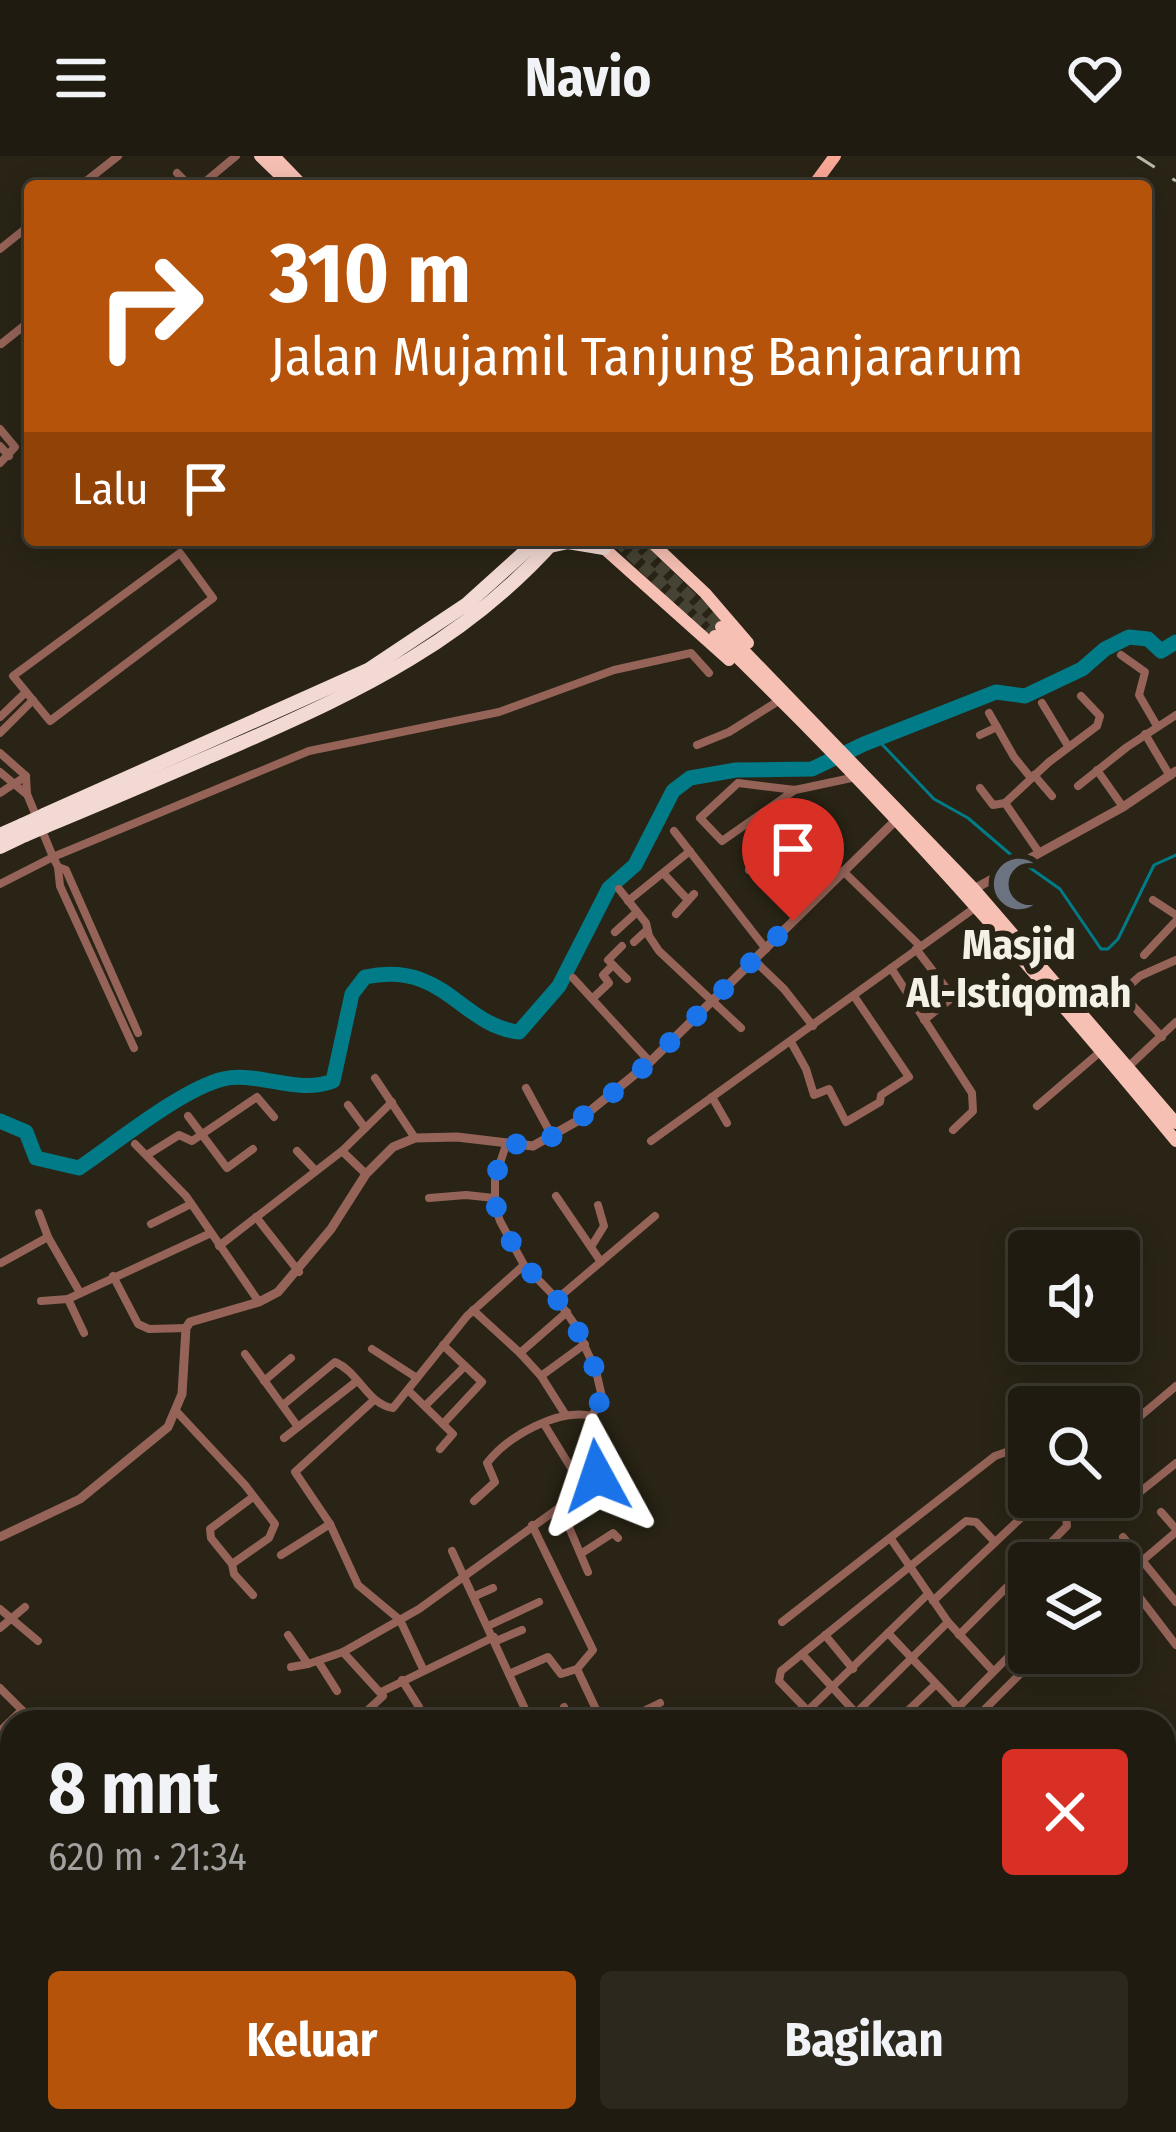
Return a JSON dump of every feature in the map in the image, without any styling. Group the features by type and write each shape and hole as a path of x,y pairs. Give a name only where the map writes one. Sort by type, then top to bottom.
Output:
{"highway":[{"path":"260,156 282,179"},
{"path":"274,156 282,179"},
{"path":"335,686 364,662 466,598 520,546"},
{"path":"0,847 24,830 386,658 543,546"},
{"path":"45,820 374,682 464,626 499,598 544,546"},
{"path":"602,546 730,660 755,667"},
{"path":"655,546 705,593 750,646 755,667 781,699 831,743"},
{"path":"718,631 831,743 1174,1131"},
{"path":"854,769 974,889 1128,1067 1140,1090"},
{"path":"0,835 24,830"}],"street":[{"path":"88,180 118,156"},
{"path":"207,180 236,156"},
{"path":"177,173 184,180"},
{"path":"0,249 24,230"},
{"path":"0,429 15,446 4,460"},
{"path":"0,446 4,460"},
{"path":"180,553 213,598 50,721 29,696 13,676 180,553"},
{"path":"0,884 52,857 308,751 499,712 614,670 677,654 692,653 709,673"},
{"path":"1121,656 1145,672 1139,695 1157,726"},
{"path":"0,717 29,696"},
{"path":"0,733 29,696"},
{"path":"980,788 993,805 1005,803 1101,722 1081,696"},
{"path":"697,746 730,732 781,699"},
{"path":"1042,703 1068,746"},
{"path":"989,712 1033,777 1052,796"},
{"path":"1078,786 1176,715"},
{"path":"980,735 997,728"},
{"path":"974,889 1123,807 1173,773 1144,734"},
{"path":"0,753 26,776 27,794 52,857 70,875 138,1033"},
{"path":"795,790 734,785 701,813 701,822 722,841 795,790 854,769"},
{"path":"1097,770 1123,807"},
{"path":"0,772 27,794"},
{"path":"0,793 26,776"},
{"path":"762,788 772,803"},
{"path":"1005,803 1038,851"},
{"path":"2,1535 80,1499 169,1427 177,1412 185,1334 203,1315 259,1302 278,1292 299,1272 366,1174 393,1147 415,1138 457,1137 533,1146 553,1138 650,1062 896,820"},
{"path":"674,831 766,949"},
{"path":"763,840 820,893"},
{"path":"749,870 773,849"},
{"path":"628,901 690,851"},
{"path":"58,867 56,877 134,1048"},
{"path":"843,871 918,948 953,997"},
{"path":"664,874 691,897 676,914"},
{"path":"619,889 659,951 741,1028"},
{"path":"1144,955 1176,918 1153,900"},
{"path":"651,1141 976,907"},
{"path":"615,932 637,912"},
{"path":"634,942 648,929"},
{"path":"622,946 608,959 627,979"},
{"path":"92,959 103,955"},
{"path":"754,960 813,1026"},
{"path":"1162,1037 1121,993 1140,976 1176,960"},
{"path":"593,998 608,985 603,975 613,965"},
{"path":"891,968 974,1099 974,1111 952,1130"},
{"path":"573,978 650,1062"},
{"path":"924,1020 967,986"},
{"path":"791,1042 814,1095 829,1089 846,1123 880,1102 881,1095 911,1079 854,996"},
{"path":"1128,1067 1176,1022"},
{"path":"1037,1106 1100,1052"},
{"path":"375,1078 415,1138"},
{"path":"526,1088 553,1138"},
{"path":"712,1096 727,1123"},
{"path":"147,1155 179,1136 192,1142 253,1098 260,1099 274,1117"},
{"path":"219,1246 342,1151 392,1102"},
{"path":"348,1105 364,1129"},
{"path":"188,1116 227,1168 253,1149"},
{"path":"135,1144 191,1204 259,1302"},
{"path":"291,1667 343,1652 400,1620 597,1479 592,1416 602,1397 585,1344 557,1299 524,1265 500,1221 495,1178 506,1144"},
{"path":"297,1151 315,1170"},
{"path":"342,1151 366,1174"},
{"path":"556,1196 601,1262"},
{"path":"429,1198 494,1198"},
{"path":"151,1224 191,1204"},
{"path":"591,1247 604,1226 598,1205"},
{"path":"39,1213 80,1292"},
{"path":"557,1299 655,1216"},
{"path":"256,1217 299,1272"},
{"path":"41,1301 68,1299 211,1233"},
{"path":"1,1264 48,1237"},
{"path":"283,1405 335,1362 345,1365 374,1400 390,1410 473,1310 524,1265"},
{"path":"113,1276 138,1324 185,1334"},
{"path":"68,1299 84,1334"},
{"path":"473,1310 541,1376 565,1414"},
{"path":"520,1353 566,1312"},
{"path":"541,1376 585,1344"},
{"path":"443,1345 481,1383 443,1424"},
{"path":"372,1348 417,1378"},
{"path":"245,1354 298,1427"},
{"path":"264,1381 291,1358"},
{"path":"427,1404 465,1366"},
{"path":"284,1438 357,1381"},
{"path":"1140,1416 1176,1386"},
{"path":"408,1390 454,1435 440,1449"},
{"path":"374,1400 296,1472 330,1524 358,1585 400,1620 423,1669"},
{"path":"177,1412 274,1522 275,1530 232,1564"},
{"path":"474,1502 495,1482 488,1463 491,1457 565,1414 592,1416"},
{"path":"544,1424 584,1489"},
{"path":"782,1622 1008,1451"},
{"path":"1140,1492 1176,1463"},
{"path":"249,1490 210,1529 234,1574 253,1595"},
{"path":"560,1506 588,1572"},
{"path":"1142,1561 1176,1530 1161,1512"},
{"path":"994,1541 969,1520 908,1565 779,1676 807,1710 1021,1518"},
{"path":"1052,1542 1067,1526 1066,1518"},
{"path":"280,1556 330,1524"},
{"path":"509,1674 545,1657 552,1659 560,1675 577,1670 592,1654 593,1647 532,1525"},
{"path":"582,1553 613,1533 618,1538"},
{"path":"1123,1537 1176,1602"},
{"path":"890,1539 948,1622 993,1671"},
{"path":"452,1551 526,1710"},
{"path":"959,1634 1008,1586"},
{"path":"476,1596 493,1588"},
{"path":"1140,1600 1176,1645"},
{"path":"488,1626 538,1602"},
{"path":"0,1628 25,1607"},
{"path":"0,1609 38,1641"},
{"path":"859,1710 948,1622"},
{"path":"381,1692 423,1669 522,1630"},
{"path":"888,1633 958,1707"},
{"path":"288,1635 338,1691"},
{"path":"825,1635 853,1669"},
{"path":"343,1652 381,1692 382,1697 368,1710"},
{"path":"802,1654 845,1710"},
{"path":"955,1710 1008,1656"},
{"path":"577,1670 596,1710"},
{"path":"984,1710 1020,1674"},
{"path":"402,1680 418,1708"},
{"path":"909,1710 936,1684"},
{"path":"0,1688 22,1709"},
{"path":"646,1710 660,1703"}],"waterway":[{"path":"0,1121 26,1132 36,1158 79,1168 169,1105 223,1079 306,1085 333,1081 352,994 365,977 414,977 481,1018 519,1032 559,986 609,888 635,865 673,791 690,778 736,770 812,769 996,692 1025,696 1082,669 1129,637 1148,639 1161,651 1176,642"},
{"path":"877,739 934,799 968,818 1017,860"},
{"path":"1026,865 1060,889 1101,949 1108,949 1118,939 1154,865 1176,855"}],"tunnel":[{"path":"623,546 715,636"},
{"path":"638,546 721,627"}],"railway":[{"path":"1137,156 1176,181"}],"place":[{"name":"Masjid Al-Istiqomah","path":"1019,884"}],"route":[{"path":"597,1476 592,1416 602,1397 596,1371 575,1325 517,1254 495,1206 495,1178 506,1144 541,1144 595,1108 650,1062 793,921"}]}
